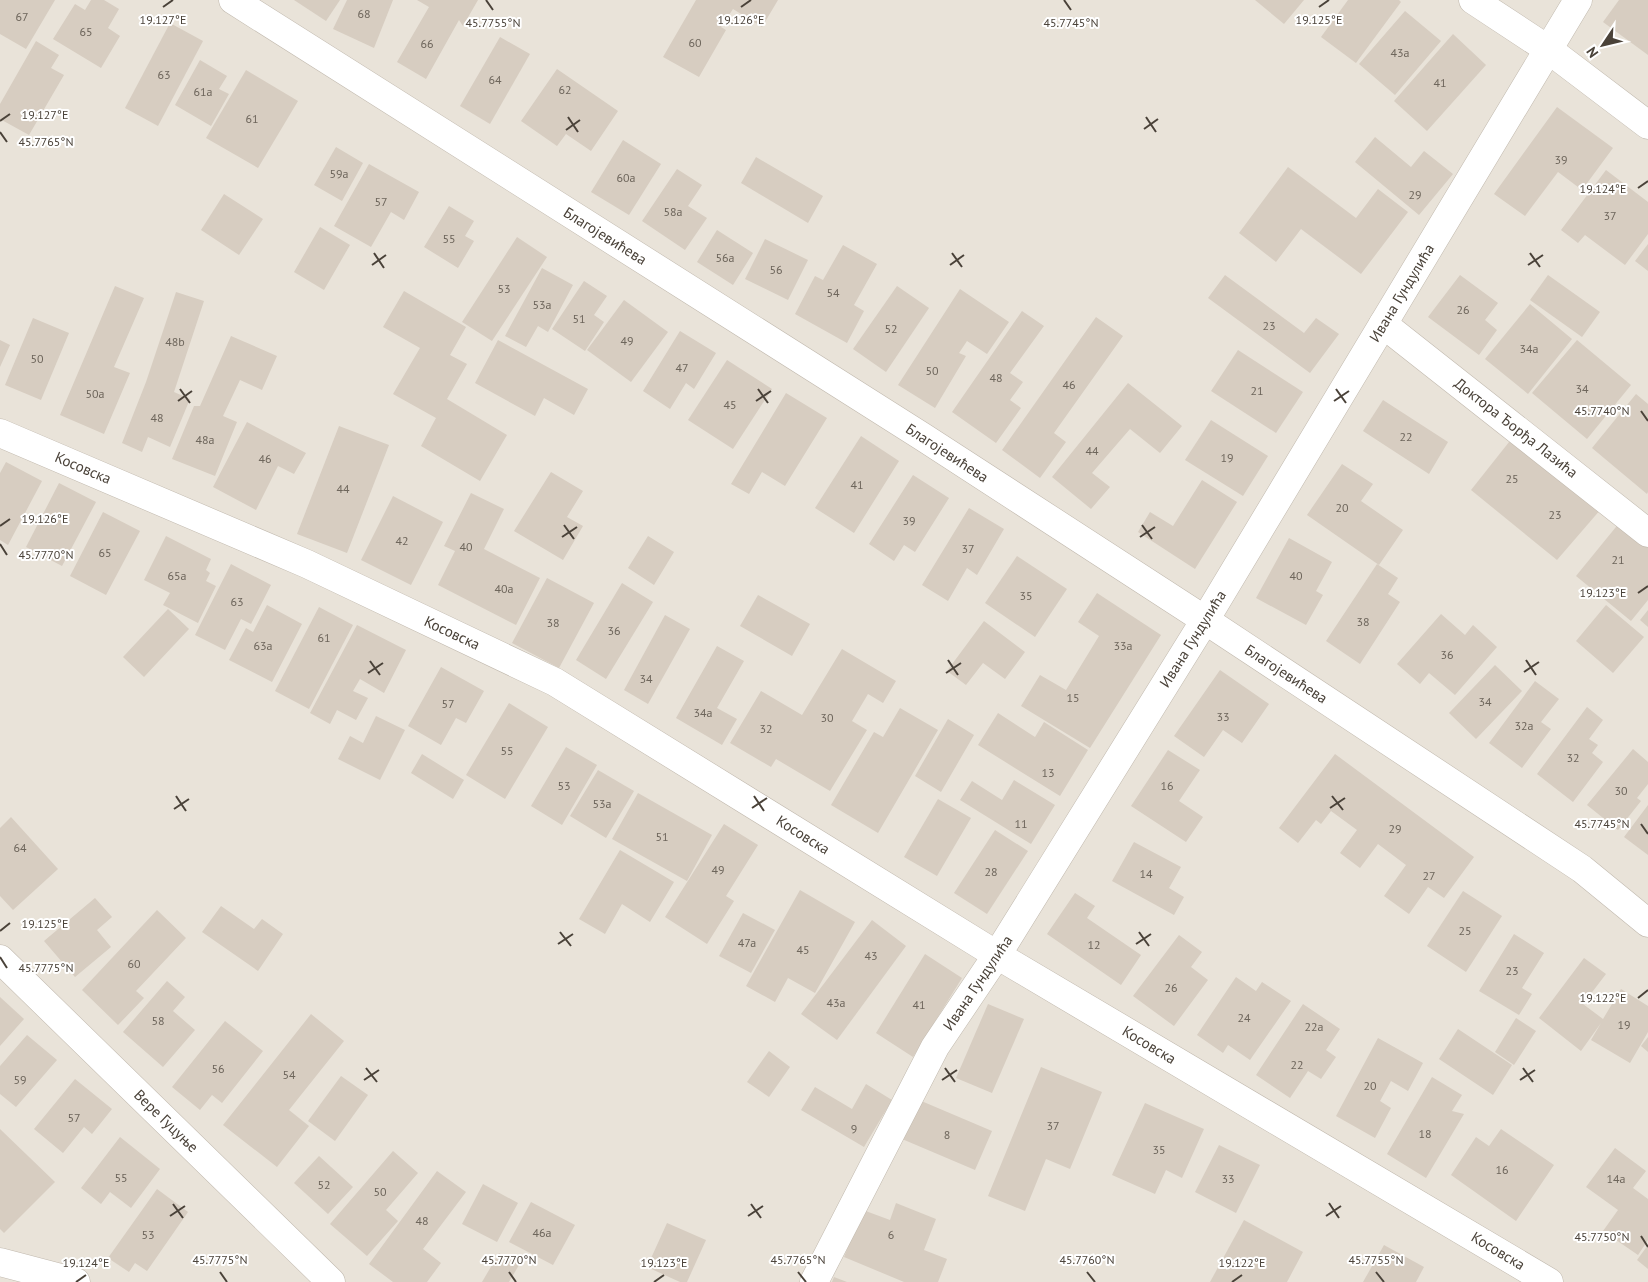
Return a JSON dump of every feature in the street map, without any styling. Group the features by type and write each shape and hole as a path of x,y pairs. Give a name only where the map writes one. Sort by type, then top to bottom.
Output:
{"street":[{"name":"Благојевићева","path":"233,0 923,437 1205,620 1582,869 1648,923"},
{"path":"1473,0 1548,50 1648,125"},
{"name":"Ивана Гундулића","path":"814,1282 935,1047 997,955 1205,620 1578,0"},
{"name":"Доктора Ђорђа Лазића","path":"1383,324 1648,533"},
{"name":"Косовска","path":"0,433 307,564 555,682 997,955 1549,1282"},
{"name":"Вере Гуцуње","path":"0,959 331,1282"},
{"path":"0,1262 76,1282"}],"shaded area":[{"path":"0,0 1648,0 1648,1282 0,1282"}],"building":[{"path":"0,0 55,0 26,49 0,34"},
{"path":"91,0 104,0 119,9 108,28 120,36 101,68 53,39 75,4 85,10"},
{"path":"294,0 340,0 326,21"},
{"path":"347,0 393,0 374,48 333,29"},
{"path":"417,0 478,0 463,26 459,20 426,79 397,62 429,7"},
{"path":"696,0 778,0 762,27 733,9 721,27 726,30 699,77 663,57"},
{"path":"1255,0 1304,0 1284,24"},
{"path":"1348,0 1399,0 1401,2 1356,63 1321,37"},
{"path":"1619,0 1648,0 1648,55 1603,22"},
{"path":"1405,11 1441,41 1395,95 1359,64"},
{"path":"170,23 203,41 158,126 125,108"},
{"path":"1453,34 1486,65 1427,131 1394,101"},
{"path":"500,37 530,54 490,124 460,106"},
{"path":"36,41 59,55 51,68 64,75 29,135 0,119 0,104"},
{"path":"200,60 227,76 219,89 229,94 211,126 175,105"},
{"path":"557,69 618,111 591,151 566,134 557,146 521,121"},
{"path":"246,70 298,101 258,168 206,138"},
{"path":"1557,107 1613,148 1582,190 1558,172 1525,216 1494,194"},
{"path":"1375,137 1411,167 1424,151 1453,174 1419,215 1355,162"},
{"path":"623,140 661,164 629,215 591,192"},
{"path":"336,147 363,163 342,201 314,185"},
{"path":"756,157 823,196 808,223 741,183"},
{"path":"369,164 419,192 404,220 391,212 371,247 334,226"},
{"path":"1288,167 1356,218 1378,189 1408,212 1361,274 1301,229 1276,262 1239,233"},
{"path":"677,169 702,185 688,206 707,218 685,250 642,221"},
{"path":"1606,170 1648,202 1648,234 1625,265 1585,235 1578,243 1561,230"},
{"path":"224,194 263,219 239,255 201,230"},
{"path":"449,206 474,221 465,236 474,241 458,268 424,247"},
{"path":"320,227 350,245 324,290 294,272"},
{"path":"717,230 753,253 733,285 697,262"},
{"path":"517,237 547,257 492,341 462,322"},
{"path":"765,239 808,260 788,300 745,279"},
{"path":"1648,244 1648,271 1635,261"},
{"path":"843,245 877,264 854,305 864,311 847,343 795,314 815,276 823,280"},
{"path":"542,268 573,285 548,332 538,326 526,347 505,336"},
{"path":"1225,275 1304,333 1316,318 1339,334 1310,373 1208,298"},
{"path":"1460,275 1498,303 1485,320 1497,330 1479,355 1428,317"},
{"path":"1548,275 1600,312 1582,337 1530,300"},
{"path":"584,281 607,296 594,315 604,322 585,351 552,329"},
{"path":"115,286 144,298 114,367 130,373 104,434 60,415"},
{"path":"897,286 929,308 886,372 853,349"},
{"path":"960,289 1009,322 987,354 967,341 959,353 966,356 935,408 898,385"},
{"path":"404,291 466,327 450,355 467,364 447,399 507,435 480,481 421,446 436,418 393,394 420,348 383,327"},
{"path":"176,292 204,301 174,392 190,399 170,447 148,437 142,452 122,443 146,382"},
{"path":"624,300 668,332 631,382 587,350"},
{"path":"1530,304 1572,339 1528,394 1485,359"},
{"path":"1022,311 1044,326 1010,373 1023,382 1010,400 1021,408 996,443 952,412"},
{"path":"1096,317 1123,336 1054,433 1066,442 1040,478 1002,450"},
{"path":"33,318 69,333 41,400 5,385"},
{"path":"680,331 716,353 694,389 686,383 670,409 643,391"},
{"path":"231,336 277,356 262,390 240,380 223,416 237,422 215,476 172,459 194,406 200,406"},
{"path":"0,340 10,345 0,367"},
{"path":"498,340 588,389 574,415 544,398 535,416 475,383"},
{"path":"1577,340 1631,385 1587,439 1532,393"},
{"path":"1238,350 1303,392 1276,433 1211,391"},
{"path":"727,360 772,389 733,449 688,420"},
{"path":"1128,383 1182,426 1160,453 1130,429 1092,473 1110,487 1091,509 1052,477"},
{"path":"786,393 827,418 785,486 762,472 749,494 731,484"},
{"path":"1636,394 1648,404 1647,494 1592,448"},
{"path":"1383,400 1448,442 1429,474 1363,431"},
{"path":"1211,420 1268,456 1243,496 1185,460"},
{"path":"247,422 306,453 294,474 278,466 256,510 213,487"},
{"path":"339,426 389,445 347,553 297,534"},
{"path":"861,436 899,461 854,533 815,508"},
{"path":"1513,437 1601,509 1557,560 1471,490"},
{"path":"6,462 42,481 8,545 0,540 0,473"},
{"path":"1342,464 1373,484 1361,501 1403,530 1379,565 1307,515"},
{"path":"551,472 583,491 567,517 583,526 563,560 514,531"},
{"path":"913,475 949,498 915,552 904,545 894,561 869,544"},
{"path":"1202,480 1237,502 1195,569 1138,532 1150,512 1173,526"},
{"path":"59,483 96,502 62,566 26,547"},
{"path":"471,493 504,509 484,549 540,578 516,625 438,585 455,551 444,546"},
{"path":"393,496 443,522 411,585 361,560"},
{"path":"969,508 1004,529 977,575 967,568 948,601 922,585"},
{"path":"103,512 140,531 106,595 70,576"},
{"path":"1620,522 1648,545 1648,600 1631,621 1576,576"},
{"path":"166,536 211,559 206,570 210,573 206,581 216,586 198,623 163,605 170,593 144,580"},
{"path":"648,536 674,552 654,585 628,568"},
{"path":"1289,538 1332,562 1316,591 1323,595 1306,625 1256,598"},
{"path":"1017,556 1067,589 1035,637 985,603"},
{"path":"231,564 271,585 251,624 241,619 225,650 195,635"},
{"path":"1377,564 1398,578 1388,594 1400,602 1360,664 1326,641"},
{"path":"547,578 594,603 559,668 512,643"},
{"path":"622,583 653,602 606,679 576,660"},
{"path":"1097,593 1161,635 1090,748 1021,706 1040,675 1066,690 1099,636 1078,622"},
{"path":"758,595 810,624 792,656 740,626"},
{"path":"267,605 302,624 272,682 229,660 246,628 253,632"},
{"path":"1606,605 1644,637 1613,673 1576,641"},
{"path":"319,607 353,625 309,709 275,691"},
{"path":"168,609 189,629 144,677 123,657"},
{"path":"1648,610 1648,627 1640,620"},
{"path":"1441,614 1465,635 1473,625 1497,647 1455,695 1429,673 1420,684 1397,664"},
{"path":"665,615 690,629 648,704 624,690"},
{"path":"984,621 1025,652 1005,679 983,663 966,685 947,671"},
{"path":"357,625 406,650 384,693 360,679 353,691 368,698 356,720 337,710 330,724 310,713"},
{"path":"717,646 744,661 717,708 737,719 722,745 676,718"},
{"path":"842,649 896,681 883,703 868,694 852,721 867,730 830,791 776,759 771,767 730,743 761,691 802,715"},
{"path":"1495,665 1522,691 1476,739 1449,713"},
{"path":"441,667 484,691 466,723 456,718 441,745 408,726"},
{"path":"1220,670 1269,704 1242,743 1223,730 1204,757 1174,736"},
{"path":"1535,681 1559,699 1541,722 1551,729 1522,768 1489,743"},
{"path":"509,703 548,727 505,799 466,775"},
{"path":"1587,707 1603,720 1589,739 1598,745 1592,753 1603,762 1573,802 1537,774"},
{"path":"900,708 938,730 878,833 831,805 874,732 883,737"},
{"path":"998,713 1035,737 1044,722 1088,750 1060,796 978,745"},
{"path":"376,716 405,730 380,780 338,759 350,736 363,743"},
{"path":"948,719 974,735 941,792 915,776"},
{"path":"566,747 597,765 562,825 531,806"},
{"path":"1633,749 1648,762 1648,784 1637,798 1641,801 1618,830 1587,805"},
{"path":"1168,750 1200,770 1179,801 1203,817 1186,842 1131,806"},
{"path":"422,754 464,780 453,799 411,773"},
{"path":"1335,754 1474,857 1444,898 1428,887 1409,914 1384,896 1406,865 1378,844 1360,868 1340,853 1357,830 1331,811 1321,824 1316,820 1298,843 1279,828"},
{"path":"598,770 634,791 606,838 570,816"},
{"path":"1014,780 1055,805 1031,844 960,800 972,781 1002,800"},
{"path":"638,793 712,835 687,881 612,839"},
{"path":"938,799 971,818 937,876 904,857"},
{"path":"1648,805 1648,855 1624,837"},
{"path":"11,817 58,869 13,910 0,896 0,828"},
{"path":"724,824 758,845 726,896 734,901 707,944 665,917"},
{"path":"995,830 1028,851 987,914 954,893"},
{"path":"1134,842 1181,867 1169,888 1184,897 1174,915 1112,881"},
{"path":"620,850 674,882 650,922 622,904 605,934 579,919"},
{"path":"800,890 855,922 815,993 788,978 775,1002 746,986"},
{"path":"1463,891 1502,916 1466,972 1427,946"},
{"path":"1075,893 1095,906 1087,918 1141,955 1121,985 1047,934"},
{"path":"95,898 112,917 97,930 111,947 75,977 44,941"},
{"path":"221,906 254,929 262,919 283,934 258,971 202,932"},
{"path":"157,910 186,938 136,991 144,998 118,1025 82,990"},
{"path":"743,913 775,930 751,973 719,956"},
{"path":"872,920 906,946 837,1040 801,1014"},
{"path":"1514,934 1544,953 1522,988 1532,994 1519,1015 1479,991"},
{"path":"1179,935 1202,952 1191,967 1208,980 1174,1026 1133,996"},
{"path":"925,954 962,978 913,1057 876,1033"},
{"path":"1584,958 1606,974 1583,1004 1603,1019 1621,989 1648,1006 1648,1032 1630,1063 1591,1040 1601,1023 1581,1051 1539,1018"},
{"path":"1236,977 1256,991 1262,982 1291,1001 1250,1060 1228,1045 1223,1053 1197,1035"},
{"path":"167,981 185,997 173,1011 195,1030 163,1067 123,1032"},
{"path":"0,997 24,1019 0,1046"},
{"path":"988,1004 1024,1019 992,1093 956,1078"},
{"path":"1303,1004 1340,1029 1326,1050 1336,1057 1321,1079 1308,1071 1290,1098 1256,1075"},
{"path":"311,1014 344,1041 289,1110 309,1126 277,1167 223,1125"},
{"path":"1516,1018 1536,1031 1514,1065 1495,1052"},
{"path":"225,1021 263,1051 222,1103 212,1095 200,1110 172,1087"},
{"path":"1458,1029 1512,1065 1493,1095 1439,1059"},
{"path":"27,1035 57,1060 16,1107 0,1094 0,1066"},
{"path":"1648,1037 1648,1052 1641,1046"},
{"path":"1378,1038 1423,1063 1408,1091 1391,1081 1380,1101 1391,1108 1375,1138 1336,1116"},
{"path":"769,1051 790,1067 769,1097 747,1082"},
{"path":"1041,1067 1102,1092 1070,1169 1046,1159 1025,1211 988,1196"},
{"path":"341,1076 368,1095 335,1141 308,1121"},
{"path":"1432,1077 1462,1095 1452,1111 1464,1114 1426,1178 1387,1154"},
{"path":"75,1079 112,1109 92,1134 84,1127 63,1153 34,1129"},
{"path":"866,1084 892,1100 864,1147 801,1110 815,1087 852,1109"},
{"path":"919,1100 992,1131 975,1170 902,1139"},
{"path":"1145,1103 1204,1129 1182,1178 1166,1170 1155,1194 1112,1175"},
{"path":"0,1129 55,1182 4,1233 0,1229"},
{"path":"1501,1129 1554,1165 1516,1221 1451,1175 1476,1137 1489,1146"},
{"path":"120,1137 160,1169 131,1208 110,1192 101,1204 81,1188"},
{"path":"1219,1145 1260,1165 1236,1213 1195,1192"},
{"path":"1615,1148 1646,1171 1633,1188 1648,1199 1648,1240 1638,1255 1603,1231 1618,1210 1586,1187"},
{"path":"393,1151 418,1173 386,1210 398,1221 367,1256 330,1224"},
{"path":"319,1156 353,1187 328,1214 294,1183"},
{"path":"437,1171 466,1192 423,1249 441,1263 427,1282 393,1282 369,1264"},
{"path":"483,1184 518,1203 497,1242 462,1224"},
{"path":"157,1189 188,1212 147,1271 135,1263 129,1272 108,1258"},
{"path":"531,1202 575,1225 553,1265 509,1242"},
{"path":"896,1203 936,1219 924,1250 947,1259 938,1282 904,1282 844,1257 863,1210 890,1220"},
{"path":"1244,1220 1303,1252 1287,1282 1210,1282"},
{"path":"667,1223 706,1240 687,1282 680,1282 647,1267"},
{"path":"1384,1245 1424,1267 1416,1282 1363,1282"},
{"path":"1648,1245 1648,1269 1637,1260"},
{"path":"499,1253 519,1265 509,1282 482,1282"},
{"path":"834,1277 847,1282 832,1282"}]}
